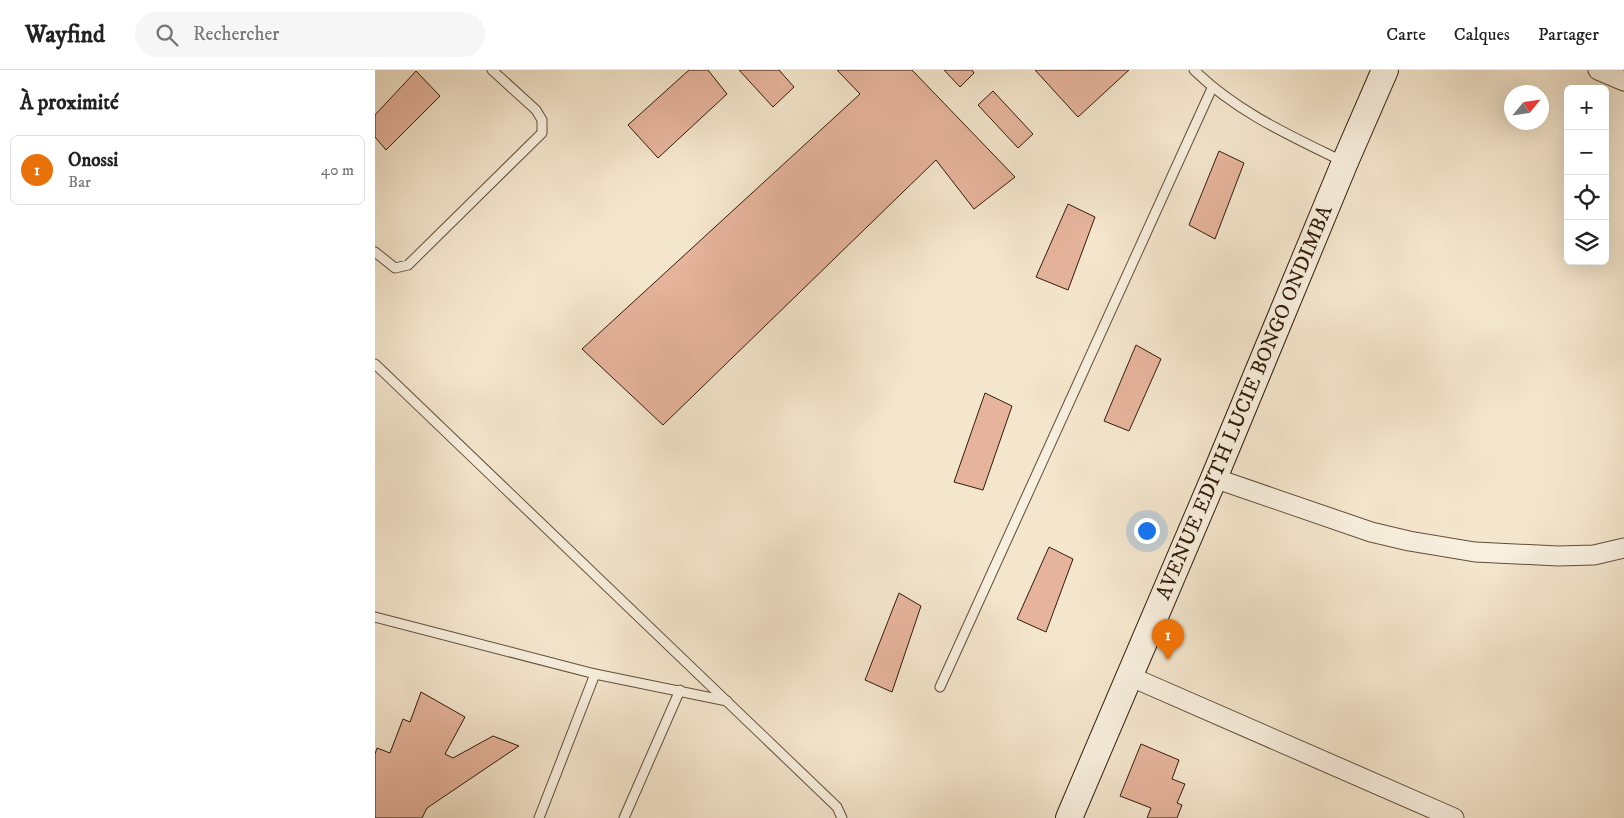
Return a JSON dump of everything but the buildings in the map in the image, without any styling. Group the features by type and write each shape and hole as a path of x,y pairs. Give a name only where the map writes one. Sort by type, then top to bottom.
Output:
{"main road":[{"name":"AVENUE EDITH LUCIE BONGO ONDIMBA","path":"1069,818 1385,70"}],"street":[{"path":"1598,70 1624,81"},
{"path":"1214,478 1371,532 1409,541 1475,552 1558,556 1594,555 1624,548"},
{"path":"1129,676 1454,818"}],"lane":[{"path":"375,252 395,268 409,265 542,133 542,120 536,110 492,70"},
{"path":"1194,70 1212,88 1253,116 1345,162"},
{"path":"940,687 1212,88"},
{"path":"375,364 837,807 842,818"},
{"path":"375,617 595,674 727,701"},
{"path":"539,818 595,674"},
{"path":"624,818 680,690"}],"place":[{"name":"Onossi","path":"1168,660"}]}
